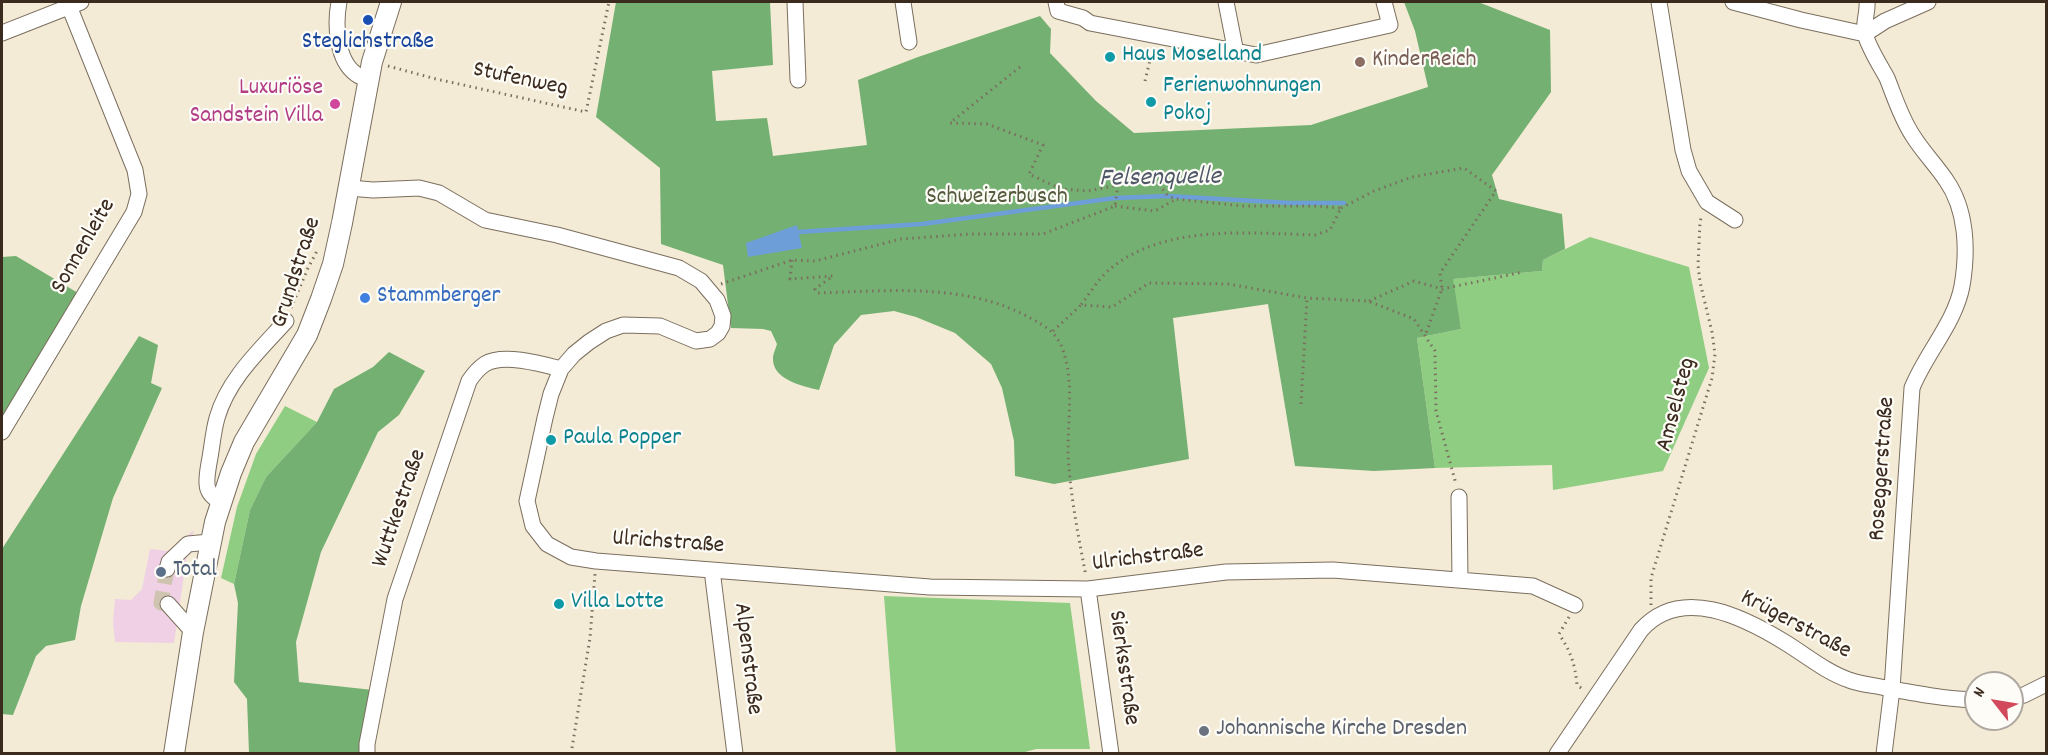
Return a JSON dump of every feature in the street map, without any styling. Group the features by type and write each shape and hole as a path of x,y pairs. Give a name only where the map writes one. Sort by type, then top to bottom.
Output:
{"main road":[{"name":"Grundstraße","path":"174,753 210,542 244,442 307,335 333,264 371,71 391,2"}],"street":[{"path":"339,2 340,47 345,63 356,74 371,71"},
{"path":"795,2 798,80"},
{"path":"903,2 909,42"},
{"path":"1056,2 1059,11 1083,18 1090,24 1256,55 1390,25 1384,2"},
{"path":"1226,2 1236,52"},
{"path":"1659,2 1683,150 1689,171 1707,202 1735,220"},
{"path":"1733,2 1865,34 1886,21 1928,2"},
{"name":"Roseggerstraße","path":"1867,2 1865,34 1887,79 1899,112 1914,137 1948,182 1959,208 1965,234 1963,278 1954,309 1920,367 1912,388 1892,689 1884,753"},
{"path":"2,33 75,4"},
{"name":"Sonnenleite","path":"2,432 134,212 139,194 135,170 75,4"},
{"name":"Ulrichstraße","path":"349,188 373,190 419,188 439,193 485,220 556,235 679,268 691,274 709,289 717,300 723,316 718,333 710,339 696,341 660,326 623,325 606,331 589,342 561,369 547,410 527,501 533,526 547,544 571,557 596,561 930,588 1088,589 1226,572 1333,570 1533,586 1575,605"},
{"name":"Grundstraße","path":"222,502 212,498 207,489 207,475 217,417 238,374 286,321"},
{"name":"Wuttkestraße","path":"367,753 394,599 468,381 487,363 499,359 561,369"},
{"path":"1460,497 1460,580"},
{"path":"167,569 169,562 188,544 210,542"},
{"name":"Alpenstraße","path":"712,570 735,753"},
{"name":"Sierksstraße","path":"1088,589 1111,753"},
{"path":"168,604 193,632"},
{"name":"Krügerstraße","path":"1651,618 1672,609 1717,610 1741,619 1786,643 1816,664 1849,680 1946,699 1964,700"},
{"path":"1557,753 1594,696 1651,618"},
{"path":"2024,695 2046,684"}],"path":[{"name":"Stufenweg","path":"371,71 436,79 586,112 609,2"},
{"path":"1145,81 1155,36"},
{"path":"1020,68 950,123 987,124 1043,145 1029,174 1061,189 1088,190 1118,185 1137,176 1153,177 1168,196 1176,200 1243,206 1341,208 1374,191 1412,177 1464,168 1496,191 1440,273 1442,289 1425,336"},
{"path":"1115,206 1118,185"},
{"path":"709,289 792,260 815,261 901,239 971,234 1043,234 1115,206 1155,211 1176,200"},
{"name":"Amselsteg","path":"1651,618 1651,578 1712,378 1715,354 1713,332 1698,265 1700,222 1707,202"},
{"path":"1053,331 1081,304 1110,269 1150,245 1215,233 1315,235 1330,230 1341,208"},
{"path":"286,321 308,268 322,243"},
{"path":"792,260 790,279 832,276 816,291 897,291 964,295 1013,308 1053,331 1062,347 1070,387 1069,466 1076,526 1088,589"},
{"path":"1368,301 1414,282 1442,289 1523,272"},
{"path":"1081,304 1112,307 1149,282 1228,284 1306,298 1368,301 1414,319 1435,351 1436,411 1460,497"},
{"path":"1301,404 1306,298"},
{"path":"571,753 590,638 596,561"},
{"path":"1559,634 1575,665 1577,685 1594,696"}],"shaded area":[{"path":"194,530 187,554 174,643 115,642 113,622 115,599 131,600 142,589 150,549 168,551"}],"green space":[{"name":"Schweizerbusch","path":"616,2 770,2 773,65 712,71 716,121 767,118 773,156 867,145 858,80 1040,16 1051,29 1050,53 1096,101 1134,133 1311,125 1428,87 1415,31 1404,2 1478,2 1550,30 1551,92 1492,175 1499,199 1562,214 1565,249 1543,260 1542,271 1453,279 1461,329 1417,338 1435,468 1374,471 1295,466 1268,304 1173,318 1189,459 1054,484 1015,476 1014,441 1002,388 991,364 955,333 916,317 894,311 861,315 834,345 819,390 790,381 778,372 773,358 777,344 771,331 731,328 723,265 661,244 660,168 596,117"},
{"path":"1590,237 1689,267 1709,368 1663,471 1553,490 1552,465 1435,468 1417,338 1461,329 1452,279 1542,271 1543,260"},
{"path":"16,256 78,293 2,418 2,257"},
{"path":"139,336 158,345 151,383 162,388 113,498 81,606 75,640 46,646 36,656 13,715 2,714 2,549"},
{"path":"389,352 425,371 399,415 378,432 321,552 296,642 299,682 373,690 362,753 249,753 247,699 234,682 238,603 234,584 250,510 266,477 317,422 334,389 373,367"},
{"path":"285,406 317,422 266,477 250,510 234,584 221,578 237,507 256,454"},
{"path":"884,596 1070,603 1090,749 1036,749 1018,754 896,753"}],"water":[{"path":"797,225 802,248 748,257 746,243"}],"waterway":[{"name":"Felsenquelle","path":"798,232 922,224 1115,198 1168,196 1290,203 1344,203"}],"tunnel":[{"path":"167,569 161,603 168,604"}],"place":[{"name":"Steglichstraße","path":"368,20"},
{"name":"Haus Moselland","path":"1110,57"},
{"name":"KinderReich","path":"1360,62"},
{"name":"Ferienwohnungen Pokoj","path":"1151,102"},
{"name":"Luxuriöse Sandstein Villa","path":"335,104"},
{"name":"Stammberger","path":"365,298"},
{"name":"Paula Popper","path":"551,440"},
{"name":"Total","path":"161,572"},
{"name":"Villa Lotte","path":"559,604"},
{"name":"Johannische Kirche Dresden","path":"1204,731"}]}
